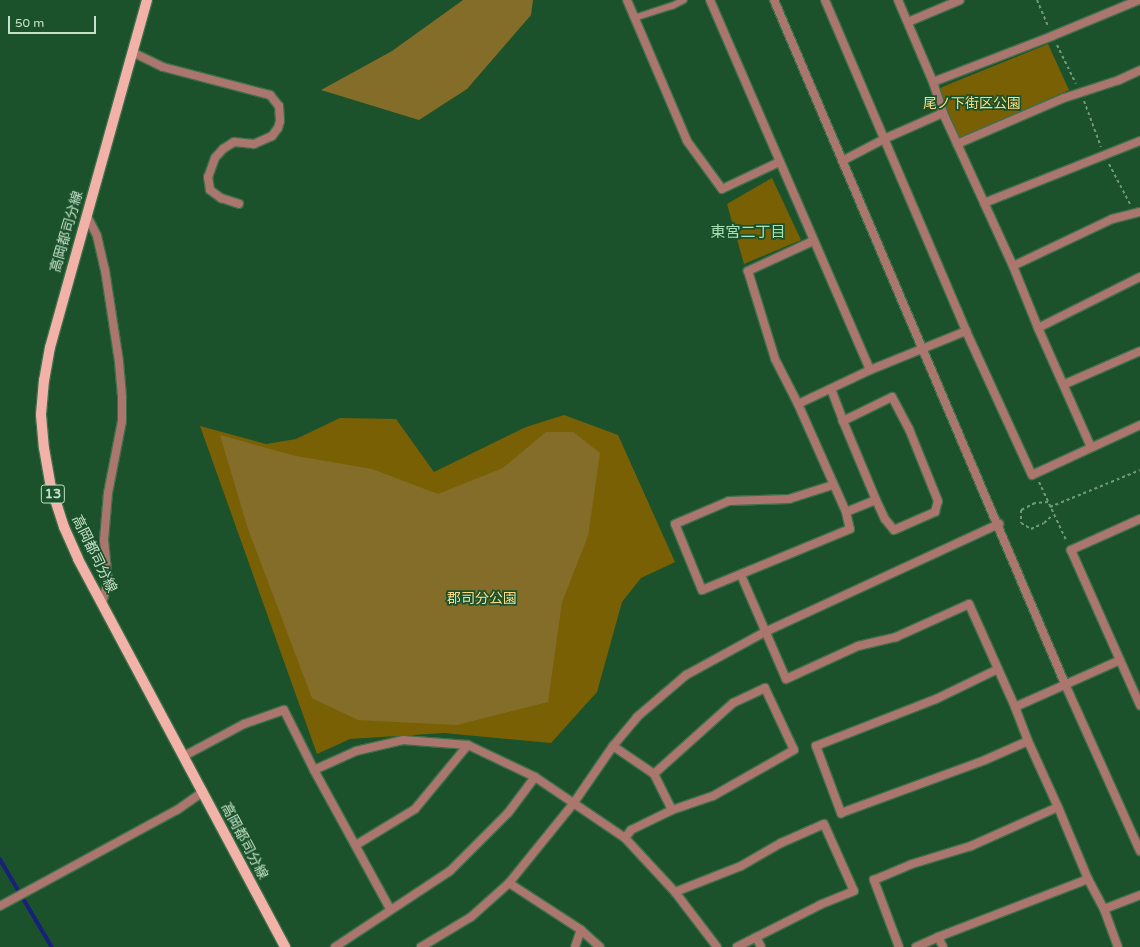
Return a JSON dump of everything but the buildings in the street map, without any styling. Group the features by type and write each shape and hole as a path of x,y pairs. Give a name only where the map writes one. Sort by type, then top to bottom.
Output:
{"main road":[{"name":"高岡都司分線","path":"146,0 50,347 44,380 41,415 51,487 64,527 78,559 285,947"}],"street":[{"path":"627,0 687,141 722,189 779,162"},
{"path":"710,0 870,370"},
{"path":"774,0 1066,684 1140,851"},
{"path":"825,0 966,331 1032,475 1140,425"},
{"path":"898,0 933,82 943,113 1013,266 1038,328 1065,384 1091,447"},
{"path":"908,22 960,0"},
{"path":"933,82 1052,36 1139,0"},
{"path":"132,52 163,67 270,95 279,106 280,121 278,128 272,136 254,144 234,142 223,149 215,158 208,177 210,190 221,198 239,204"},
{"path":"957,144 1080,92 1119,80 1140,70"},
{"path":"842,161 884,139 943,113"},
{"path":"984,203 1140,141"},
{"path":"1013,266 1112,220 1137,213"},
{"path":"87,216 97,236 105,270 119,362 122,398 122,421 108,493 104,540 108,581 102,603"},
{"path":"813,241 748,271 775,359 798,404 846,512 850,528 702,590 675,524 729,501 789,499 833,485"},
{"path":"1038,328 1140,277"},
{"path":"798,404 870,370 966,331"},
{"path":"1065,384 1140,351"},
{"path":"830,389 843,421 876,500 885,518 894,530 935,512 938,501 909,429 892,397 843,421"},
{"path":"846,512 876,500"},
{"path":"1140,519 1071,550 1140,705"},
{"path":"421,947 472,917 509,883 573,804 613,746 638,717 686,675 765,632 999,524"},
{"path":"740,575 786,679 858,646 896,637 969,604 1088,878 1104,909 1115,946"},
{"path":"1015,707 1120,660"},
{"path":"998,669 936,699 816,746 841,813 985,760 1028,741"},
{"path":"625,838 631,830 672,810 713,796 794,750 765,688 733,703 654,774"},
{"path":"184,756 244,724 284,710 314,770 390,909"},
{"path":"314,770 356,750 403,740 468,745 535,777 625,838 675,892 717,947"},
{"path":"356,845 415,809 468,745"},
{"path":"613,746 654,774 672,810"},
{"path":"334,947 450,871 508,813 535,777"},
{"path":"0,906 177,810 203,792"},
{"path":"899,947 874,880 912,864 970,846 1058,807"},
{"path":"675,892 741,866 781,843 824,824 854,891 820,905 737,947"},
{"path":"916,947 1088,878"},
{"path":"509,883 581,930 600,947"},
{"path":"1104,909 1140,894"},
{"path":"576,947 581,930"},
{"path":"938,937 943,947"},
{"path":"756,938 761,947"}],"lane":[{"path":"634,18 672,6 684,0"}],"path":[{"path":"1037,0 1052,36 1080,92 1104,156 1137,213"},
{"path":"1050,507 1140,470"},
{"path":"1035,474 1053,515 1071,550"},
{"path":"1048,502 1035,503 1021,510 1021,523 1031,529 1044,524 1053,515"}],"green space":[{"path":"463,0 533,0 531,15 467,89 419,120 321,90 392,51"},
{"name":"尾ノ下街区公園","path":"1048,44 1069,90 961,138 956,134 938,93 942,87"},
{"path":"772,178 801,240 744,264 727,204"},
{"name":"郡司分公園","path":"564,415 618,435 675,562 641,578 622,602 597,692 551,743 444,733 350,739 317,754 200,426 266,444 296,439 340,418 396,419 434,472 526,427"},
{"name":"郡司分公園","path":"546,432 573,432 600,453 588,536 562,602 548,702 457,725 358,720 312,698 248,529 220,435 296,456 372,469 438,494 503,468"}],"waterway":[{"path":"0,859 52,947"}],"district":[{"name":"東宮二丁目","path":"748,233"}]}
